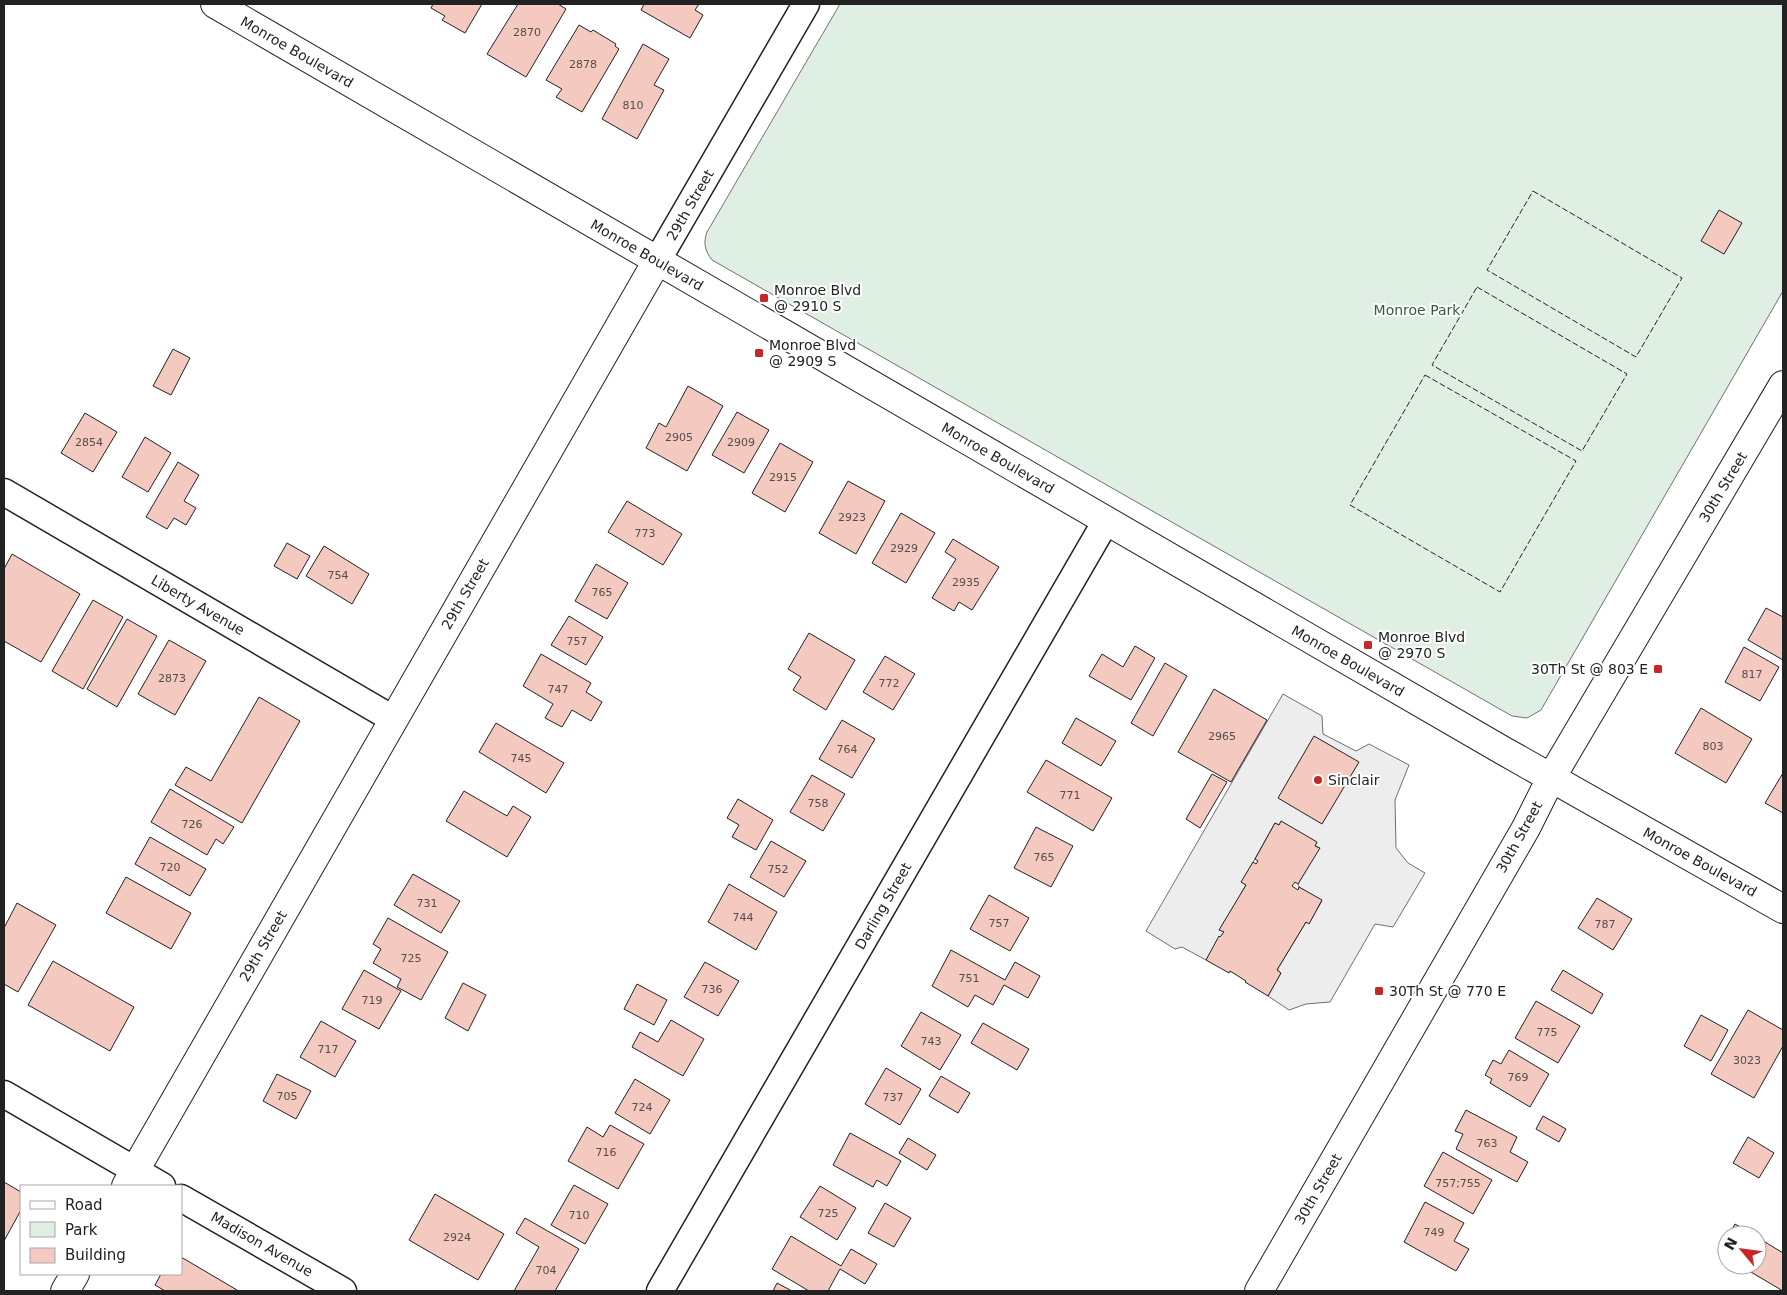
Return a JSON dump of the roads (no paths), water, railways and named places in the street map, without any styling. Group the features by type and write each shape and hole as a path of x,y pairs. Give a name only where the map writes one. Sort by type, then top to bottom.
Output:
{"street":[{"name":"Monroe Boulevard","path":"214,4 1551,778 1783,909"},
{"name":"29th Street","path":"130,1178 806,4"},
{"name":"30th Street","path":"1259,1291 1526,828 1551,778 1783,385"},
{"name":"Liberty Avenue","path":"4,492 393,719"},
{"name":"Darling Street","path":"660,1291 1106,521"},
{"path":"4,1094 130,1178 158,1185"},
{"name":"Madison Avenue","path":"182,1199 343,1291"},
{"path":"65,1291 74,1275"}],"place":[{"name":"Monroe Blvd @ 2910 S","path":"764,298"},
{"name":"Monroe Blvd @ 2909 S","path":"759,353"},
{"name":"Monroe Blvd @ 2970 S","path":"1368,645"},
{"name":"30Th St @ 803 E","path":"1658,669"},
{"name":"Sinclair","path":"1318,780"},
{"name":"30Th St @ 770 E","path":"1379,991"}],"park label":[{"name":"Monroe Park","path":"1417,310"}]}
